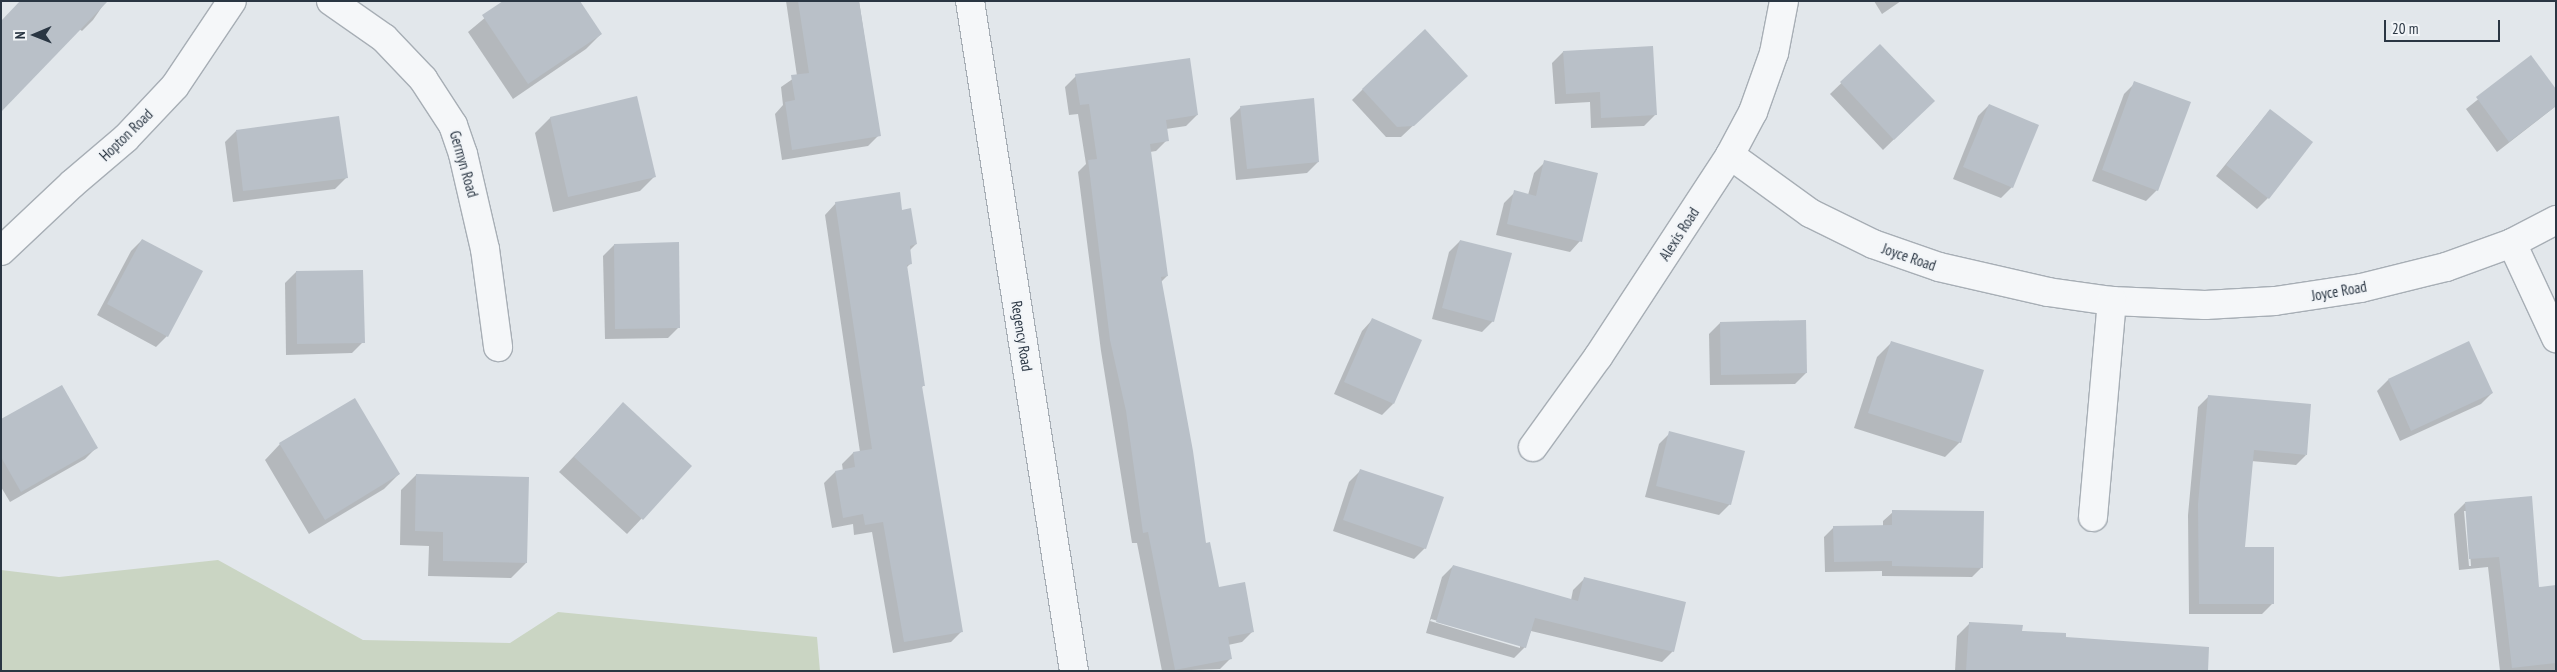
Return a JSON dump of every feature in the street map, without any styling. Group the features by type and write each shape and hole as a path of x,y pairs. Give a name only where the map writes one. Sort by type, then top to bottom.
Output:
{"street":[{"name":"Hopton Road","path":"1,252 132,132 175,86 232,1"},
{"name":"Germyn Road","path":"331,1 384,38 423,79 453,125 463,154 486,249 498,347"},
{"name":"Regency Road","path":"970,1 1074,671"},
{"name":"Alexis Road","path":"1533,447 1598,357 1730,155 1753,112 1774,52 1784,1"},
{"name":"Joyce Road","path":"1730,155 1810,213 1873,244 1939,268 2048,292 2112,301 2205,305 2294,298 2380,284 2446,267 2512,243 2556,220"},
{"path":"2512,243 2556,338"},
{"path":"2093,518 2112,301"}],"green space":[{"path":"218,560 363,640 510,643 558,612 817,637 820,671 1,671 1,570 59,577"}],"building":[{"path":"20,1 108,1 1,112 1,21"},
{"path":"503,1 580,1 602,34 528,84 482,15"},
{"path":"798,1 859,1 881,136 792,150 785,102 795,100 791,75 809,73"},
{"path":"1425,29 1468,76 1414,126 1397,127 1362,89"},
{"path":"1880,44 1935,101 1894,140 1840,82"},
{"path":"1653,46 1657,115 1601,118 1600,92 1566,94 1563,51"},
{"path":"2531,55 2556,89 2556,106 2509,142 2476,97"},
{"path":"1190,58 1198,115 1166,120 1169,141 1150,144 1168,276 1161,277 1193,451 1206,543 1210,542 1219,587 1245,582 1254,632 1228,637 1232,659 1175,670 1148,532 1143,533 1126,411 1110,340 1088,160 1097,159 1089,104 1080,105 1075,74"},
{"path":"2134,81 2191,102 2158,191 2102,170"},
{"path":"637,96 656,177 568,197 550,117"},
{"path":"1314,98 1319,162 1247,169 1240,106"},
{"path":"1989,104 2039,125 2013,188 1963,167"},
{"path":"2270,109 2313,142 2269,199 2226,165"},
{"path":"339,116 348,178 243,191 236,130"},
{"path":"1544,160 1598,173 1582,242 1507,224 1514,190 1536,196"},
{"path":"900,192 902,210 911,208 917,244 910,246 912,264 907,265 925,386 922,386 963,632 904,642 883,522 865,525 863,514 843,518 835,471 855,467 853,452 872,449 835,202"},
{"path":"142,239 203,271 168,337 107,304"},
{"path":"1460,240 1512,253 1494,322 1442,308"},
{"path":"679,242 680,328 615,329 614,244"},
{"path":"363,270 365,343 297,344 296,271"},
{"path":"1372,318 1422,340 1394,404 1344,382"},
{"path":"1806,320 1807,373 1721,375 1720,322"},
{"path":"1891,341 1984,370 1961,443 1868,413"},
{"path":"2469,341 2493,393 2411,431 2388,379"},
{"path":"62,385 98,448 21,492 1,457 1,419"},
{"path":"2208,395 2311,404 2307,455 2254,450 2245,547 2274,547 2274,604 2199,604 2198,504"},
{"path":"355,398 400,474 325,520 279,443"},
{"path":"623,402 692,466 643,520 574,457"},
{"path":"1669,431 1745,451 1731,505 1656,486"},
{"path":"1360,469 1444,497 1426,549 1343,520"},
{"path":"416,474 529,477 527,563 443,561 443,532 415,531"},
{"path":"2532,496 2539,587 2556,585 2556,663 2512,668 2499,557 2469,559 2465,502"},
{"path":"1892,510 1984,511 1983,568 1892,566 1892,561 1834,562 1833,526 1892,525"},
{"path":"1453,565 1578,601 1584,577 1686,602 1674,652 1535,618 1526,648 1436,622"},
{"path":"1969,622 2023,625 2022,631 2066,633 2066,637 2209,647 2208,671 1966,671"}]}
